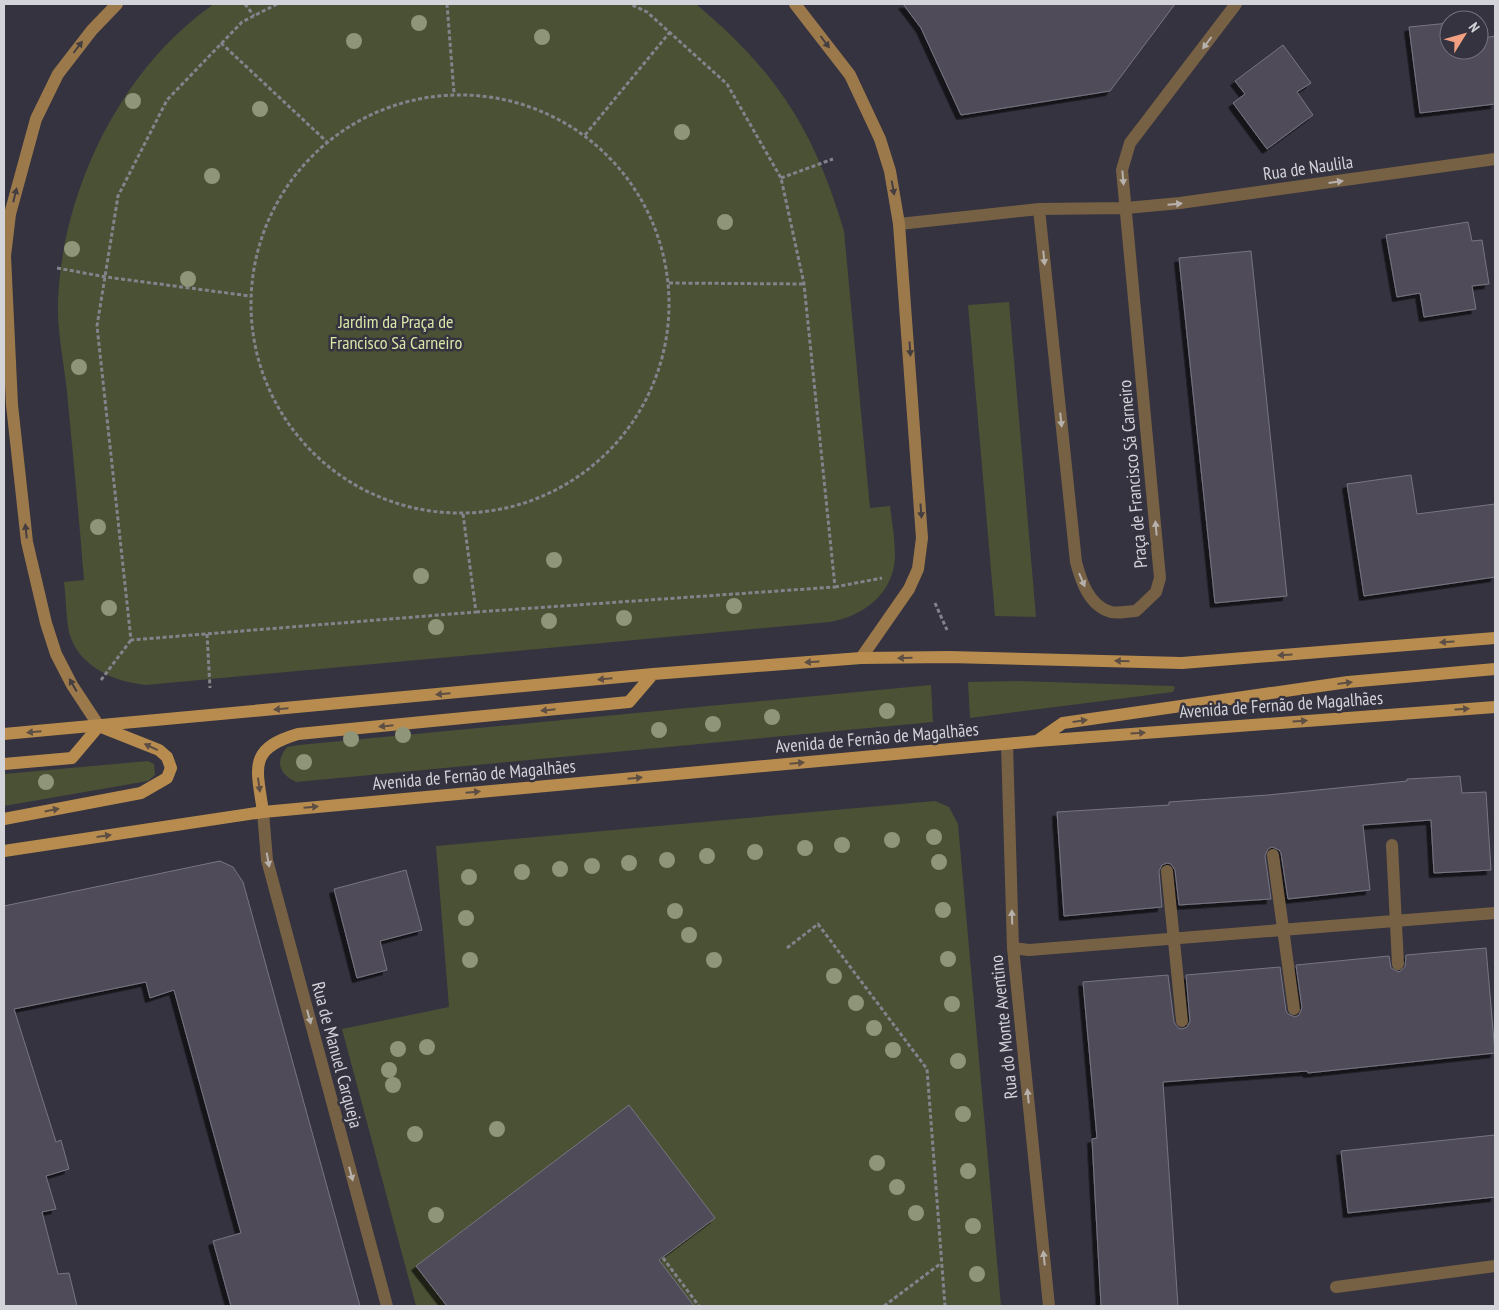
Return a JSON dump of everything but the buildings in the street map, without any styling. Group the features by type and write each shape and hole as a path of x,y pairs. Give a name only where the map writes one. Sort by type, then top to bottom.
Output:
{"main road":[{"path":"4,734 653,674 860,658 949,657 1182,663 1495,638"},
{"path":"1037,741 1063,723 1348,682 1495,668"},
{"path":"263,812 257,771 259,759 266,750 280,740 298,734 629,702 653,674"},
{"name":"Avenida de Fernão de Magalhães","path":"4,851 263,812 1037,741 1495,707"},
{"path":"4,764 72,758 99,726"},
{"path":"4,819 141,793 167,778 171,768 167,757 159,750 99,726"}],"street":[{"path":"99,726 72,685 56,654 46,623 27,542 12,405 5,256 7,214 36,119 58,74 92,30 116,4"},
{"path":"795,4 850,75 880,139 890,171 900,224 922,538 918,569 909,589 860,658"},
{"name":"Praça de Francisco Sá Carneiro","path":"1039,210 1076,562 1081,581 1095,603 1112,612 1136,611 1156,592 1160,578 1122,170 1130,143 1236,4"},
{"name":"Rua de Naulila","path":"1126,208 1180,203 1495,160"},
{"path":"900,224 1039,210 1126,208"},
{"name":"Rua do Monte Aventino","path":"1007,744 1014,948 1049,1306"},
{"name":"Rua de Manuel Carqueja","path":"263,812 267,860 387,1306"},
{"path":"1392,845 1398,964"},
{"path":"1273,855 1294,1009"},
{"path":"1167,871 1182,1021"},
{"path":"1014,948 1029,950 1495,913"},
{"path":"1336,1287 1495,1266"}],"path":[{"path":"245,4 254,16"},
{"path":"101,680 131,640 97,326 118,196 166,100 242,22 277,4"},
{"path":"447,4 454,93"},
{"path":"630,4 647,12 727,84 781,178 804,284 835,587"},
{"path":"584,135 670,32"},
{"path":"222,43 326,141"},
{"path":"454,93 522,103 584,135 626,176 655,226 669,283 667,341 649,396 617,444 573,482 520,506 462,514 406,507 354,486 309,450 276,405 255,352 250,296 260,238 286,184 326,141 385,106 454,93"},
{"path":"781,178 833,159"},
{"path":"57,268 106,277 250,296"},
{"path":"669,283 804,284"},
{"path":"462,514 476,612"},
{"path":"131,640 476,612 835,587 888,577"},
{"path":"935,603 948,632"},
{"path":"208,634 210,693"},
{"path":"787,948 818,924 927,1069 945,1306"},
{"path":"663,1258 699,1306"},
{"path":"884,1306 941,1263"}],"green space":[{"name":"Jardim da Praça de Francisco Sá Carneiro","path":"214,4 696,4 749,54 771,79 789,105 820,162 844,231 870,508 890,506 894,537 895,556 893,570 883,592 865,608 842,619 830,622 146,685 110,676 99,671 89,663 80,655 69,632 64,582 84,580 59,324 58,302 62,260 71,218 85,176 103,135 125,97 151,62 181,31"},
{"path":"1009,302 1036,617 995,616 968,305"},
{"path":"1017,681 1175,687 1173,692 970,718 968,682"},
{"path":"931,685 933,722 296,782 286,775 280,763 283,752 287,747 299,745"},
{"path":"148,761 154,764 155,775 148,781 4,806 4,774"},
{"path":"935,801 949,807 958,824 1001,1306 416,1306 342,1029 449,1007 436,846"}]}
